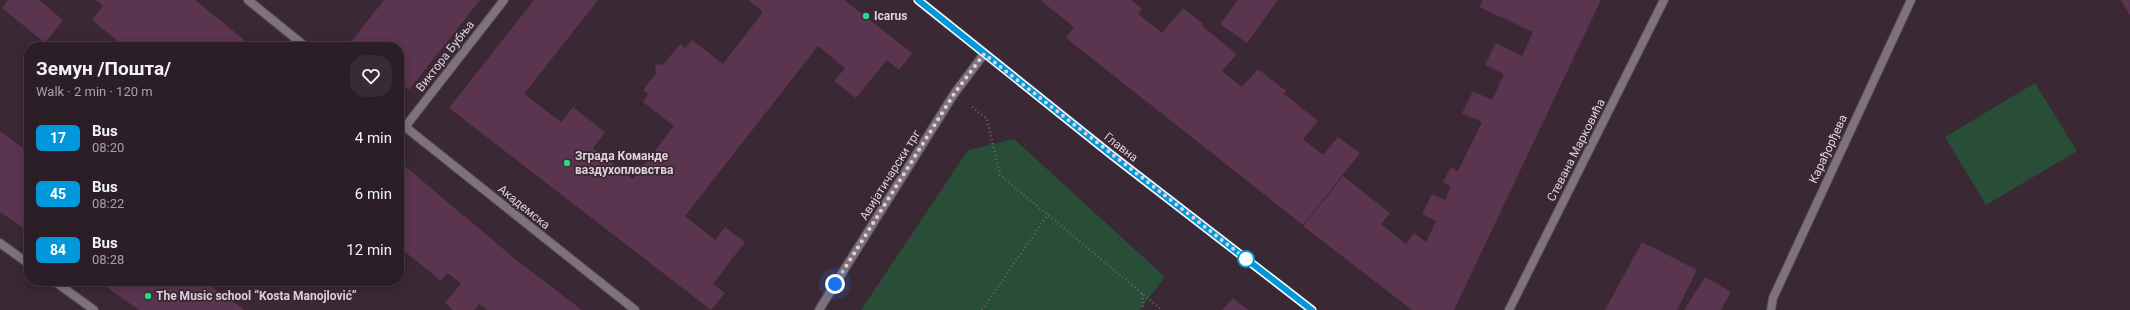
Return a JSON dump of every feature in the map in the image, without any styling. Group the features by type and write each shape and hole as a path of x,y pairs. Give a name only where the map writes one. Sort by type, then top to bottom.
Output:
{"main road":[{"name":"Главна","path":"918,0 984,54 1312,310"}],"street":[{"path":"248,0 300,42"},
{"name":"Виктора Бубња","path":"404,122 504,0"},
{"name":"Стевана Марковића","path":"1509,310 1664,0"},
{"name":"Карађорђева","path":"1771,310 1773,298 1910,0"},
{"name":"Авијатичарски трг","path":"819,310 954,94 984,54"},
{"name":"Академска","path":"404,126 635,310"},
{"path":"0,243 24,260"},
{"path":"61,286 94,310"}],"path":[{"path":"970,106 987,119 1000,175 1162,310"},
{"path":"982,310 1048,214"},
{"path":"1142,294 1143,310"}],"green space":[{"path":"2035,83 2077,151 1986,205 1945,137"},
{"path":"1014,139 1165,277 1140,310 861,310 968,150"}],"building":[{"path":"8,0 39,0 63,20 46,42 44,42 2,8"},
{"path":"96,0 195,0 247,42 119,42 92,20 103,6"},
{"path":"384,0 480,0 409,90 404,86 404,42 351,42"},
{"name":"Зграда Команде ваздухопловства","path":"534,0 598,0 524,94 561,122 573,107 605,132 593,148 633,179 674,126 643,102 648,94 643,90 656,73 655,66 659,64 663,65 680,44 685,48 692,40 723,64 763,12 748,0 844,0 912,53 899,70 887,60 856,98 834,81 845,68 818,46 685,216 715,240 725,227 745,242 713,284 725,293 711,310 449,108"},
{"path":"1040,0 1131,0 1142,9 1138,14 1162,33 1183,8 1203,24 1202,26 1237,54 1222,71 1242,87 1258,69 1286,91 1242,146 1284,94 1318,121 1303,139 1323,155 1338,137 1360,153 1303,225 1066,38 1074,27"},
{"path":"1238,0 1278,0 1247,43 1220,24"},
{"path":"1483,0 1601,0 1454,310 1412,310 1303,226 1343,176 1390,213 1381,224 1406,244 1414,233 1426,242 1436,221 1422,214 1432,194 1445,200 1451,186 1443,182 1451,167 1458,171 1482,122 1462,113 1473,91 1492,100 1504,74 1485,65 1496,43 1522,56 1533,32 1479,7"},
{"path":"2121,0 2130,0 2130,15"},
{"path":"0,131 24,148 24,229 0,212"},
{"path":"404,165 515,259 582,310 487,310 479,304 474,310 453,310 445,303 461,283 447,273 441,281 404,251"},
{"path":"1642,242 1697,270 1677,310 1605,310"},
{"path":"1705,277 1731,292 1721,310 1684,310"},
{"path":"105,286 210,286 245,310 139,310"},
{"path":"1233,298 1248,310 1222,310"}],"bus line":[{"name":"17","path":"918,0 1109,153 1312,310"}],"place":[{"name":"Icarus","path":"866,16"},
{"name":"Зграда Команде ваздухопловства","path":"567,163"},
{"name":"The Music school “Kosta Manojlović”","path":"148,296"}],"route":[{"path":"835,284 954,94 984,54 1246,259"}]}
